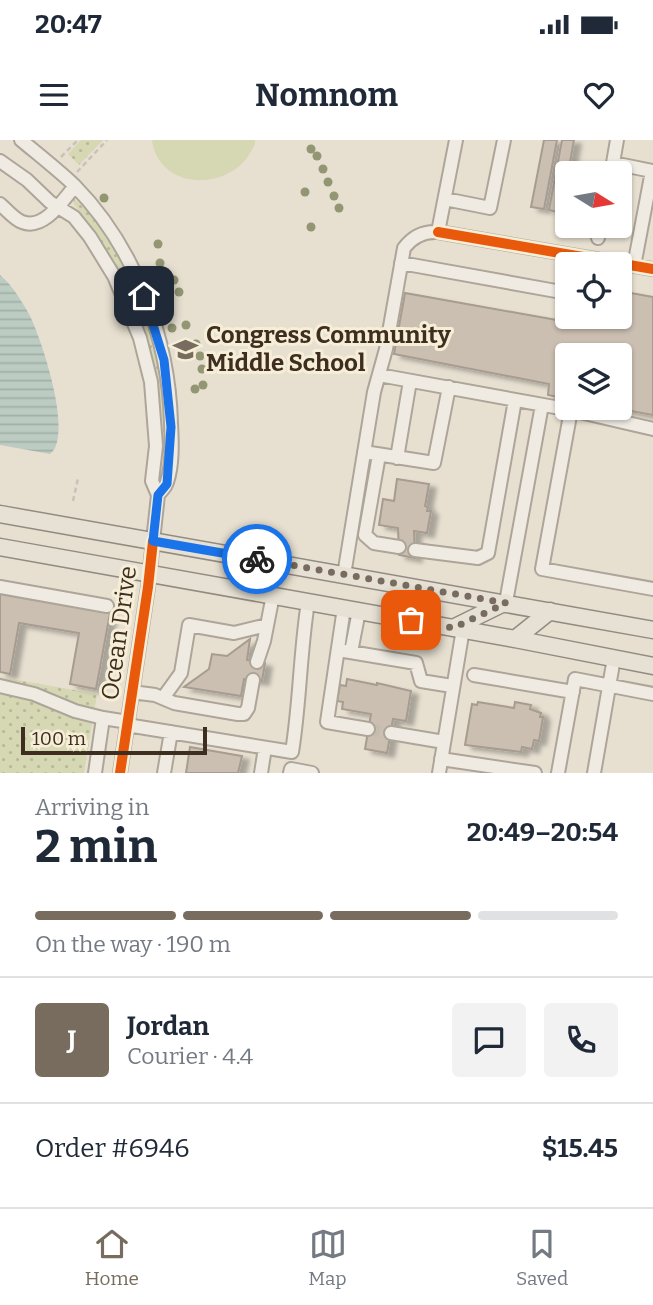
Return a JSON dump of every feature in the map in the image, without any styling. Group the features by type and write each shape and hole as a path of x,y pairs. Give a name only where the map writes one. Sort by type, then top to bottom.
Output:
{"main road":[{"path":"0,514 653,630"},
{"path":"0,547 458,628 653,666"},
{"path":"458,628 506,603"},
{"path":"515,639 550,611"}],"street":[{"path":"0,161 74,217 103,256 124,296 140,338 151,382 156,446 152,481 158,495 167,484 171,427 168,382 159,338 144,296 124,255 75,180 21,140"},
{"path":"438,232 456,140"},
{"path":"445,199 490,208 504,140"},
{"path":"612,161 617,140"},
{"path":"632,170 652,171 647,231 634,266 653,269"},
{"path":"0,204 24,223 42,220 58,206 75,180"},
{"path":"344,575 374,392 404,248 422,233 438,232 555,254"},
{"path":"401,263 555,291"},
{"path":"379,375 555,407"},
{"path":"397,458 410,381"},
{"path":"364,452 434,463 449,387"},
{"path":"415,550 478,558 488,553 515,400"},
{"path":"506,603 542,405"},
{"path":"569,420 542,569 653,589"},
{"path":"606,420 653,429"},
{"path":"379,455 365,535 374,543 399,547"},
{"name":"Ocean Drive","path":"120,773 150,574 158,495"},
{"path":"0,587 107,606"},
{"path":"257,662 273,595"},
{"path":"309,602 303,636 290,771 312,773"},
{"path":"351,609 345,651 327,722 368,729"},
{"path":"163,698 181,673 189,625 234,633 267,625"},
{"path":"439,773 458,628"},
{"path":"345,651 416,663 421,681 452,686"},
{"path":"594,773 614,658"},
{"path":"474,675 573,692"},
{"path":"558,773 575,678 653,694"},
{"path":"132,692 237,715 248,708 254,680"},
{"path":"0,686 34,694 75,711 103,718 292,752"},
{"path":"95,773 103,718"},
{"path":"164,773 171,732"},
{"path":"391,733 443,742"},
{"path":"261,773 265,748"},
{"path":"441,759 535,773"}],"path":[{"path":"59,159 78,140"},
{"path":"75,180 107,140"},
{"path":"73,501 78,478"}],"green space":[{"path":"81,140 103,140 79,165 68,154"},
{"path":"152,140 255,140 249,155 238,167 225,175 194,180 179,176 166,168 157,156"},
{"path":"74,199 87,211 120,260 143,310 158,363 165,445 162,445 156,379 139,316 111,258 73,203"},
{"path":"0,677 97,694 84,773 0,773"}],"shaded area":[{"path":"0,275 29,314 47,364 59,428 56,444 50,454 0,445"}],"building":[{"path":"544,140 557,140 544,209 531,207"},
{"path":"562,140 574,140 570,161 558,161"},
{"path":"555,178 555,212 549,210"},
{"path":"405,293 555,320 555,329 632,329 632,293 653,297 653,415 632,411 632,343 555,343 555,396 548,395 549,384 394,354"},
{"path":"397,479 429,484 425,506 428,507 427,511 431,511 427,533 414,531 415,558 399,555 398,528 379,525 383,499 394,501"},
{"path":"0,593 110,613 96,689 70,684 79,633 19,623 10,674 0,672"},
{"path":"250,639 247,660 265,663 262,681 244,679 241,696 184,687 209,669 212,654 227,656"},
{"path":"347,679 411,691 406,721 393,719 387,753 365,749 371,714 342,709 343,702 337,701 340,685 346,686"},
{"path":"478,702 514,708 515,702 531,705 530,709 541,713 540,717 543,717 539,741 534,740 532,749 522,747 521,752 465,745 472,704 477,705"},
{"path":"190,747 242,756 238,773 186,773"}],"tunnel":[{"path":"368,729 391,733"}],"cycle path":[{"path":"438,232 653,269"},
{"path":"120,773 153,541"}],"way so far":[{"path":"257,559 506,603 453,628 411,620"}],"place":[{"name":"Congress Community Middle School","path":"186,349"}],"route":[{"path":"144,296 164,360 171,427 167,484 158,495 153,541 257,559"}]}
